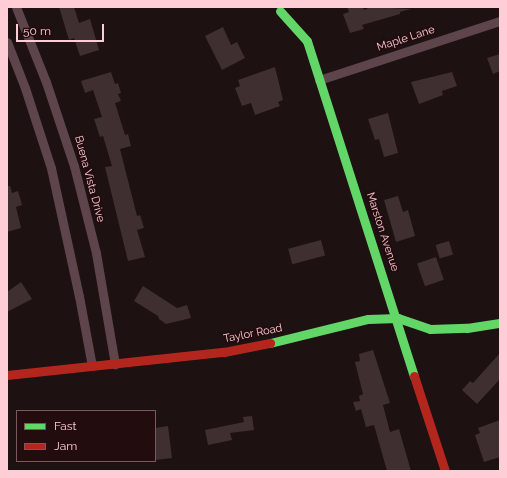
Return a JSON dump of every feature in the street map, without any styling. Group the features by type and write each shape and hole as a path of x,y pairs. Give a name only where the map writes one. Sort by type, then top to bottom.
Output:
{"street":[{"name":"Buena Vista Drive","path":"16,7 46,82 74,166 96,253 115,364"},
{"name":"Marston Avenue","path":"280,10 307,42 398,318 445,471"},
{"name":"Maple Lane","path":"320,80 500,21"},
{"path":"7,42 25,88 51,168 80,296 92,366"},
{"name":"Taylor Road","path":"7,375 224,352 290,339 368,319 398,318 430,329 466,328 500,323"}],"building":[{"path":"59,7 74,7 79,23 90,19 99,50 80,56 74,38 69,40"},
{"path":"347,7 363,7 364,10 371,7 411,9 400,12 400,14 362,25 364,29 350,33 343,14 349,12"},
{"path":"223,27 231,45 237,42 245,58 222,70 205,36"},
{"path":"500,54 500,71 493,74 487,58"},
{"path":"275,67 283,100 278,102 280,106 255,115 251,103 242,106 235,88 240,86 238,80"},
{"path":"111,72 115,84 118,83 121,93 118,94 121,101 115,103 125,135 128,134 131,146 120,149 137,216 140,215 144,228 137,230 145,257 128,261 105,167 112,166 103,136 100,137 94,119 102,117 93,90 85,93 81,81"},
{"path":"452,72 457,86 442,91 443,95 419,104 411,82"},
{"path":"388,113 398,153 384,157 379,139 375,140 368,119"},
{"path":"7,186 10,186 12,193 18,191 22,205 16,207 21,228 7,232"},
{"path":"398,196 403,212 408,210 415,236 396,242 384,200"},
{"path":"321,240 325,255 292,264 288,249"},
{"path":"449,241 453,254 440,258 436,245"},
{"path":"436,257 444,280 425,286 417,264"},
{"path":"21,282 32,299 7,312 7,292"},
{"path":"143,286 177,308 187,305 191,318 166,324 159,319 158,316 134,301"},
{"path":"373,350 390,403 383,405 390,432 399,429 411,471 387,471 374,425 366,427 361,409 356,411 353,402 360,401 359,396 363,394 355,362 360,361 359,354"},
{"path":"500,353 500,379 477,404 462,390 470,381 473,383"},
{"path":"252,416 254,430 230,433 232,440 208,445 205,430 244,422 243,417"},
{"path":"500,420 500,457 484,462 475,435 480,433 478,428"},
{"path":"168,426 172,458 156,460 156,428"}],"traffic: fast":[{"path":"280,11 307,41 414,376"},
{"path":"270,343 368,319 398,318 430,329 467,328 500,323"}],"traffic: jam":[{"path":"7,375 224,352 270,343"},
{"path":"414,376 445,471"}]}
